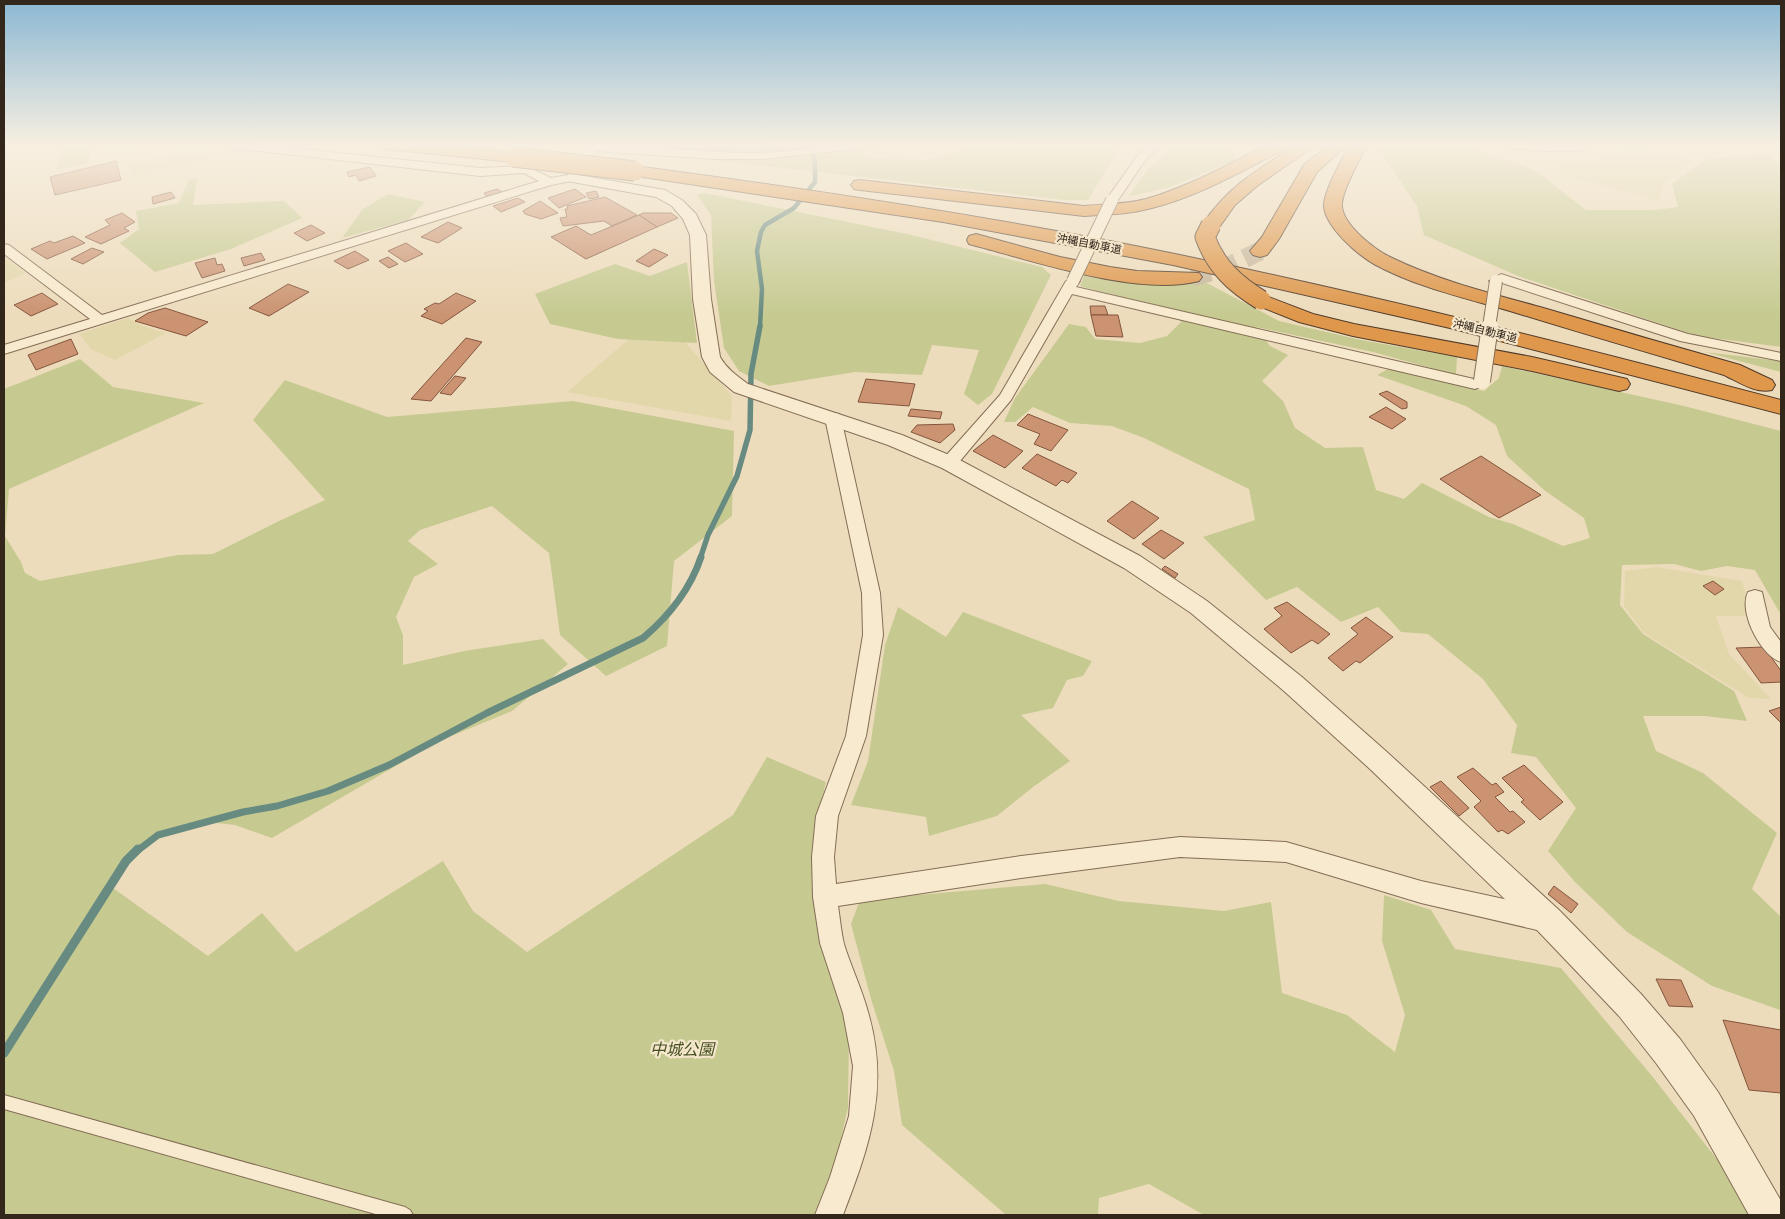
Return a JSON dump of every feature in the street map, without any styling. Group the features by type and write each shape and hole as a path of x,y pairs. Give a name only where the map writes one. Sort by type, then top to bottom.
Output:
{"highway":[{"path":"804,201 912,223 1104,273 1146,278 1170,279 1192,277"},
{"name":"沖縄自動車道","path":"843,201 915,212 1248,275 1415,313 1781,406"},
{"name":"沖縄自動車道","path":"925,201 1164,244 1421,299 1772,387"},
{"path":"1002,201 1084,210 1121,209 1157,201"},
{"path":"1229,201 1211,225 1205,237 1210,255 1224,274 1240,288 1261,300 1306,318 1353,330 1532,364 1781,420"},
{"path":"1260,251 1270,239 1292,201"},
{"path":"1334,201 1333,206 1340,224 1354,242 1381,260 1421,277 1469,293 1732,370 1772,387"}],"street":[{"path":"4,350 488,201"},
{"path":"673,201 690,217 698,235 702,299 712,357 717,368 728,380 741,388 834,418 895,440 949,463 1132,562 1199,607 1293,684 1380,761 1549,921 1630,1005 1668,1051 1706,1104 1769,1215"},
{"path":"949,463 1006,397 1071,285 1112,201"},
{"path":"4,248 100,320"},
{"path":"1071,285 1475,384 1482,381 1496,281 1500,278 1685,338 1781,358"},
{"path":"829,1215 844,1177 862,1116 866,1066 856,1013 832,943 825,897 823,857 827,816 856,736 873,635 871,593 834,418"},
{"path":"1754,597 1757,622 1767,639 1781,654"},
{"path":"825,897 1021,867 1180,847 1286,852 1421,892 1549,921"}],"lane":[{"path":"4,1102 405,1215"}],"shaded area":[{"path":"4,257 25,273 4,283"},
{"path":"128,318 145,327 166,333 115,360 91,349 79,334"},
{"path":"635,334 685,342 732,396 731,421 567,392"},
{"path":"1656,567 1742,581 1752,616 1716,616 1729,654 1771,699 1749,698 1644,633 1624,606 1625,571"}],"green space":[{"path":"180,201 194,201 193,205 284,201 302,218 231,249 155,272 120,243 139,229 136,211 179,203"},
{"path":"377,201 425,202 408,220 342,238 363,209"},
{"path":"701,201 743,201 907,234 1042,267 1051,275 992,394 978,405 964,394 979,350 932,345 922,375 855,372 769,386 739,371 724,348 714,281 711,215"},
{"path":"1414,201 1574,201 1586,210 1655,210 1678,207 1676,201 1781,201 1781,347 1697,336 1518,276 1424,235 1417,206"},
{"path":"687,262 697,343 618,339 550,324 535,294 615,264 650,276"},
{"path":"1084,276 1141,284 1174,284 1201,280 1279,321 1361,340 1457,357 1456,375 1373,352 1256,327 1270,346 1288,355 1262,381 1283,401 1295,428 1325,448 1363,447 1376,490 1404,499 1422,483 1489,517 1513,524 1563,546 1590,538 1584,518 1544,490 1507,456 1496,425 1466,406 1377,375 1388,369 1484,391 1499,378 1502,366 1684,406 1781,431 1781,615 1755,570 1727,566 1701,571 1674,564 1622,565 1620,605 1643,634 1734,691 1747,721 1705,716 1643,716 1656,751 1703,773 1777,833 1752,889 1781,917 1781,1013 1780,1010 1712,986 1627,932 1575,882 1548,851 1576,808 1536,757 1511,753 1517,725 1483,679 1428,634 1401,632 1378,607 1341,622 1297,587 1266,600 1203,537 1255,520 1249,489 1144,438 1112,426 1070,423 1033,407 1015,422 1004,422 1015,398 1069,324 1086,327 1095,339 1140,343 1167,336 1181,322 1177,312 1080,286"},
{"path":"1705,352 1781,361 1781,372"},
{"name":"中城公園","path":"80,359 113,387 204,403 9,489 5,536 21,562 25,573 40,581 178,555 213,554 325,500 253,420 285,380 387,417 573,401 734,431 732,516 674,561 667,646 606,676 560,635 549,553 492,506 420,530 408,541 438,564 414,577 396,617 403,635 403,665 464,651 543,639 568,664 512,711 437,742 272,838 235,825 198,821 162,831 106,883 208,956 262,913 296,952 443,861 473,911 527,952 733,815 767,757 826,782 819,810 849,1033 848,1107 828,1197 820,1215 4,1215 4,389"},
{"path":"898,607 946,637 963,612 1092,661 1083,676 1067,680 1053,708 1021,715 1070,761 997,816 929,836 926,817 851,805 868,761 885,645"},
{"path":"1045,884 1119,901 1224,911 1271,902 1282,993 1347,1015 1395,1052 1405,1015 1382,941 1384,895 1431,910 1455,949 1561,968 1652,1076 1719,1162 1748,1215 1204,1215 1149,1184 1099,1198 1098,1215 1006,1215 902,1125 894,1071 871,999 851,924 860,900"}],"building":[{"path":"153,201 164,201 153,204"},
{"path":"509,201 525,202 501,212 493,206"},
{"path":"540,201 558,213 541,219 525,214 523,211"},
{"path":"551,201 576,201 559,208"},
{"path":"589,201 612,201 637,215 612,226 604,221 563,226 560,218 567,217 565,209 568,209 567,206"},
{"path":"122,213 135,222 124,228 129,231 101,244 85,237 110,225 105,220"},
{"path":"643,213 671,213 678,218 657,227 639,215"},
{"path":"639,215 657,227 586,259 551,237 576,226 591,235"},
{"path":"448,222 462,228 438,243 421,237"},
{"path":"311,225 325,233 307,241 294,233"},
{"path":"73,236 85,243 47,259 31,249 50,241 54,243"},
{"path":"406,243 423,254 405,262 388,251"},
{"path":"92,248 104,252 83,264 71,259"},
{"path":"654,249 668,255 649,267 636,261"},
{"path":"355,251 369,260 348,269 334,261"},
{"path":"261,253 265,260 244,266 241,258"},
{"path":"388,257 398,264 389,268 379,261"},
{"path":"215,258 217,265 222,264 225,271 202,278 195,263"},
{"path":"288,284 309,292 269,316 249,308"},
{"path":"42,293 58,304 31,316 14,305"},
{"path":"456,293 476,301 442,324 421,316 428,311 424,309 435,303 439,304"},
{"path":"1090,306 1105,306 1108,315 1091,315"},
{"path":"165,308 208,322 186,336 135,321 148,313"},
{"path":"1091,315 1118,315 1123,337 1096,336"},
{"path":"466,338 482,342 431,401 411,399"},
{"path":"71,339 78,354 36,370 28,355"},
{"path":"455,376 466,378 451,395 440,393"},
{"path":"866,379 915,384 909,406 858,402"},
{"path":"1387,391 1407,402 1407,408 1402,409 1379,394"},
{"path":"1386,407 1406,419 1392,429 1369,417"},
{"path":"911,409 942,412 940,419 908,416"},
{"path":"1028,414 1068,430 1051,451 1034,444 1040,434 1017,425"},
{"path":"953,424 955,430 940,443 911,432 917,425"},
{"path":"993,435 1023,451 1005,468 973,451"},
{"path":"1037,454 1077,473 1068,483 1062,480 1056,486 1022,468"},
{"path":"1481,456 1541,495 1499,518 1440,479"},
{"path":"1132,501 1159,518 1134,539 1107,521"},
{"path":"1161,530 1184,543 1164,559 1142,544"},
{"path":"1165,566 1178,574 1175,578 1162,569"},
{"path":"1713,581 1724,589 1715,595 1703,586"},
{"path":"1287,602 1330,634 1318,644 1312,640 1291,653 1264,629 1282,616 1274,608"},
{"path":"1366,617 1393,637 1360,663 1356,661 1343,671 1328,658 1358,634 1351,628"},
{"path":"1764,647 1781,671 1781,682 1761,683 1736,648"},
{"path":"1781,707 1781,723 1769,711"},
{"path":"1524,765 1563,802 1540,820 1521,802 1524,800 1502,778"},
{"path":"1473,768 1492,785 1496,783 1504,792 1495,797 1510,812 1513,811 1525,822 1508,834 1502,830 1498,832 1474,807 1481,801 1457,777"},
{"path":"1441,781 1469,808 1459,816 1430,787"},
{"path":"1554,886 1578,904 1571,913 1548,894"},
{"path":"1656,979 1681,980 1693,1007 1669,1006"},
{"path":"1723,1020 1781,1030 1781,1093 1749,1090"}],"waterway":[{"path":"760,327 762,289 757,251 761,232 765,225 794,208 800,201"},
{"path":"700,559 708,535 737,476 750,430 751,374 760,326"},
{"path":"137,851 158,835 243,812 277,806 328,791 389,765 487,713 643,638 678,602 691,580 701,557"},
{"path":"4,1053 126,861 138,849"}],"tunnel":[{"path":"1192,277 1227,267 1260,251"}]}
